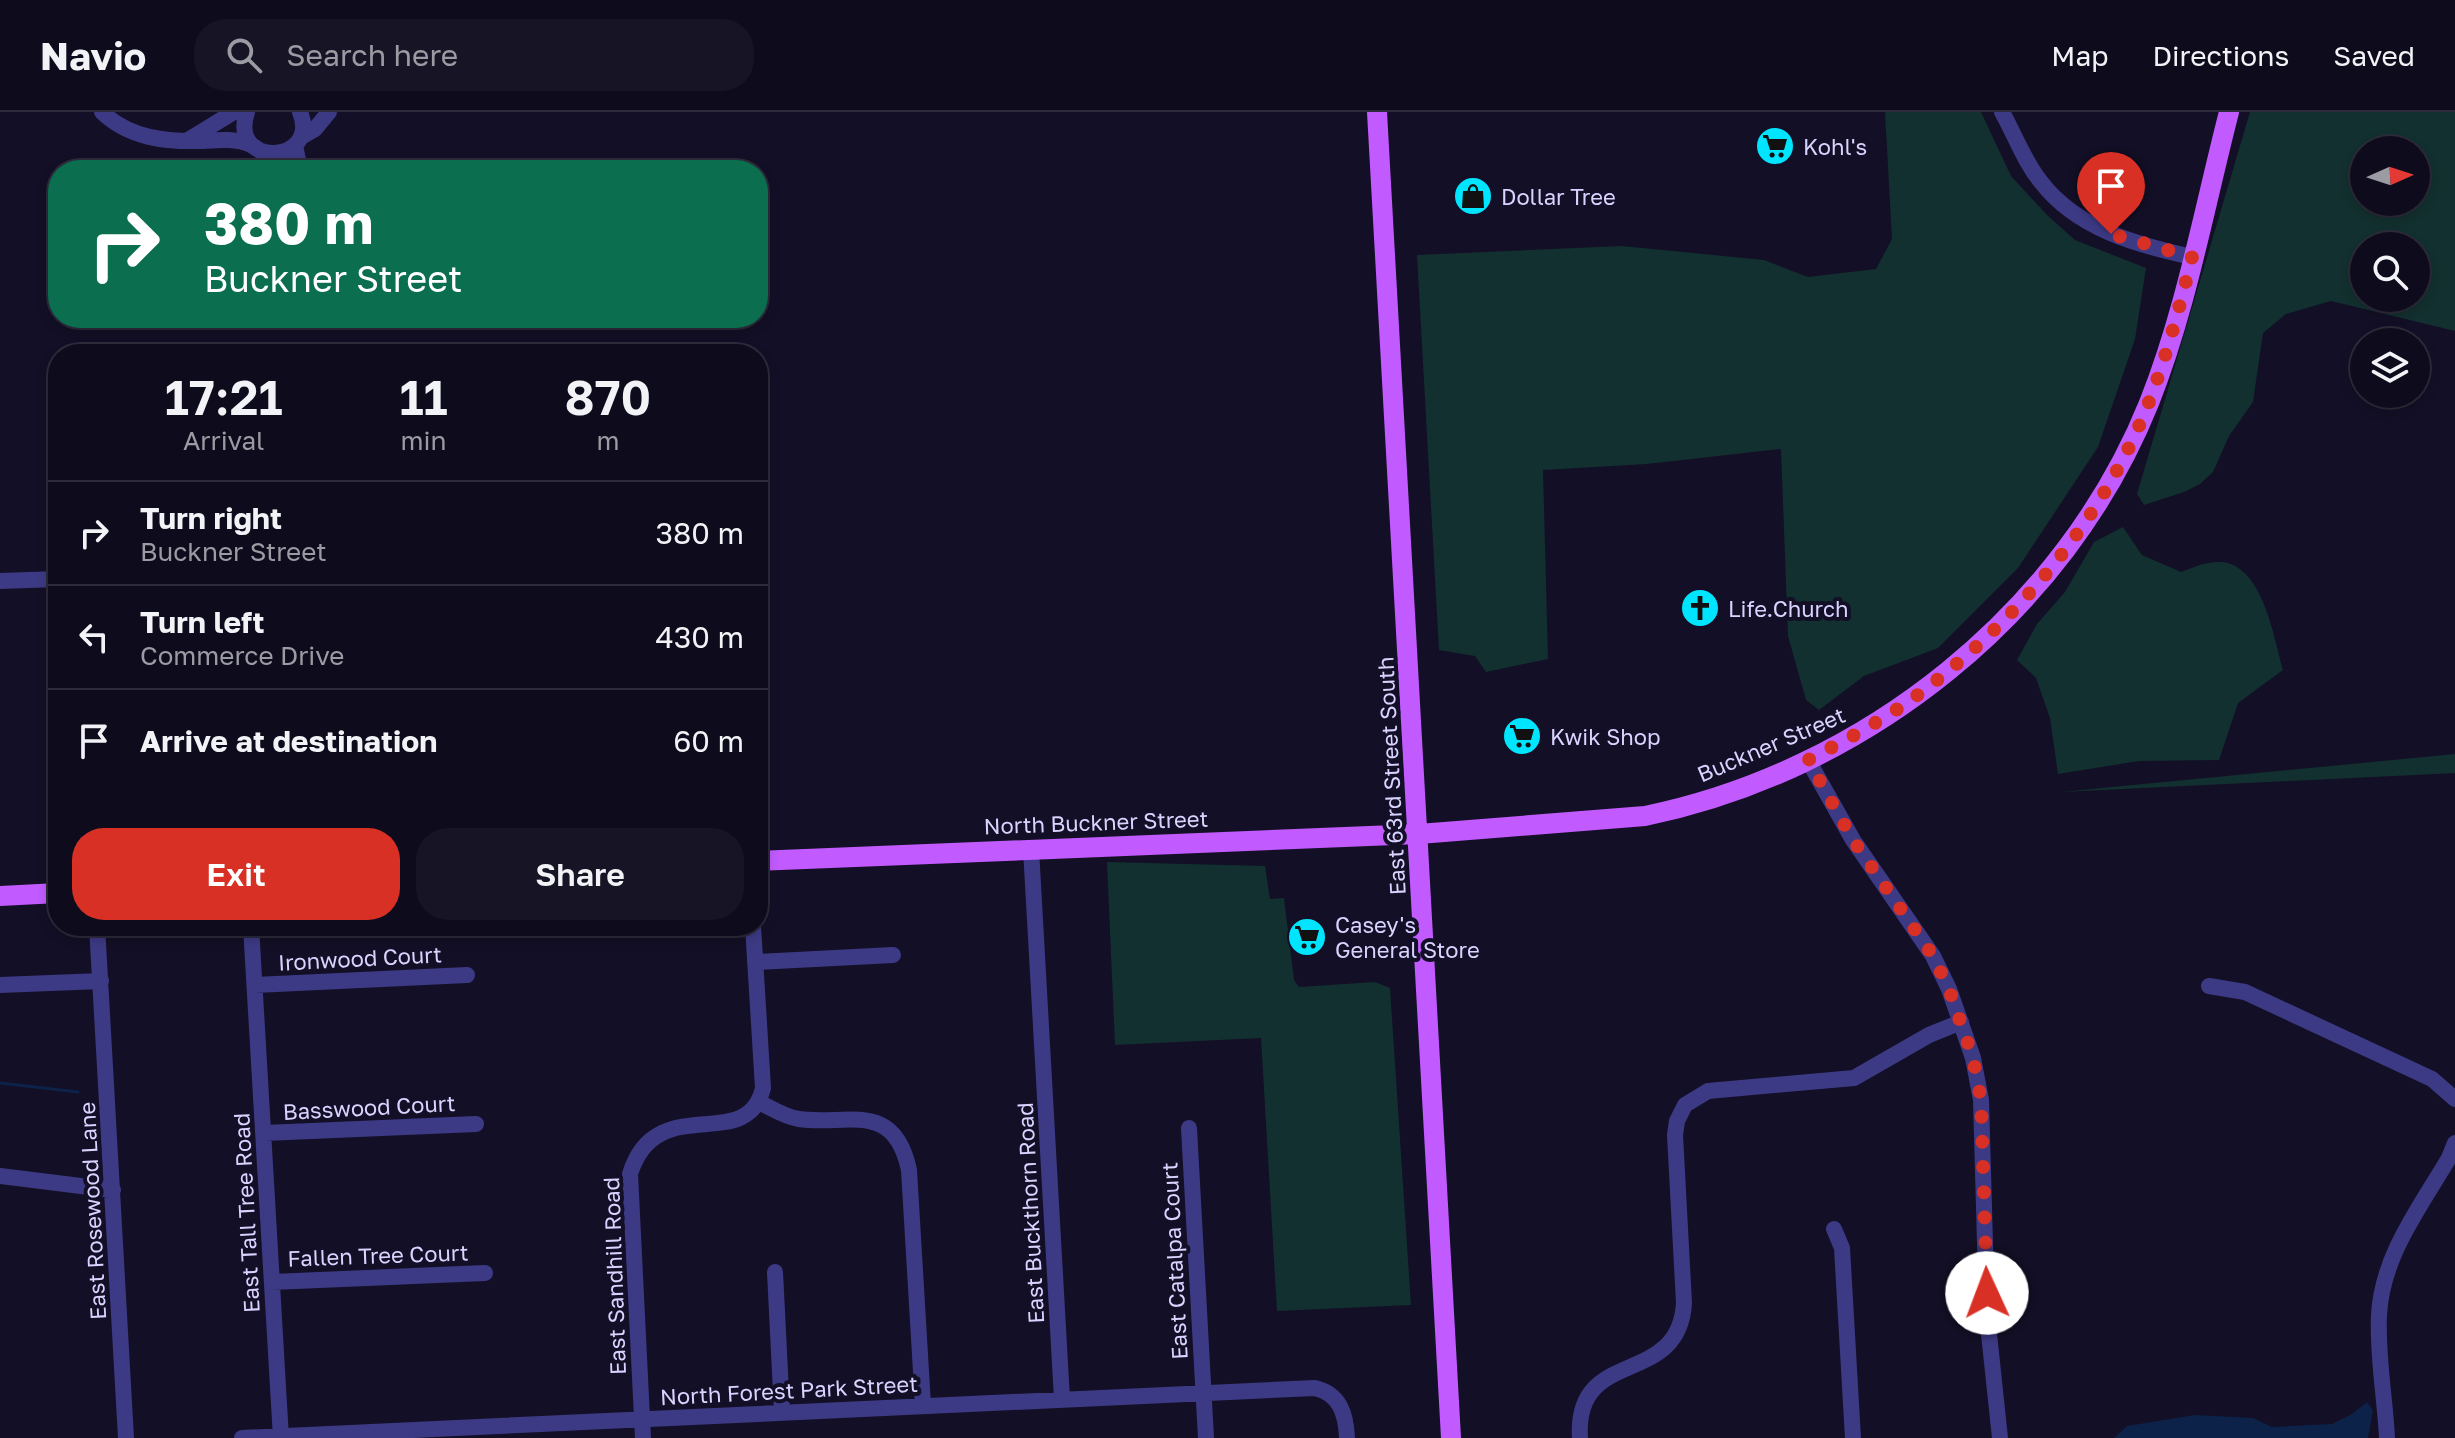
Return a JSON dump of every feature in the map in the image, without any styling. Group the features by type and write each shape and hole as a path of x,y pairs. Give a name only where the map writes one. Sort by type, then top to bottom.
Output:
{"main road":[{"name":"East 63rd Street South","path":"1377,112 1427,833 1451,1438"},
{"name":"Buckner Street","path":"1427,833 1645,816 1703,800 1808,760 1861,732 1919,693 1975,648 2055,563 2096,507 2149,403 2173,331 2229,112"},
{"name":"North Buckner Street","path":"768,861 1427,833"},
{"path":"0,896 48,894"}],"street":[{"path":"102,112 116,125 134,133 163,139 235,140 260,151 279,154 315,129 329,112"},
{"path":"188,140 234,112"},
{"path":"247,112 245,131 253,146 268,160"},
{"path":"299,160 298,141 303,127 300,112"},
{"path":"2002,112 2031,168 2065,207 2111,234 2192,257"},
{"path":"0,581 48,579"},
{"path":"1808,760 1853,840 1933,956 1973,1058 1981,1100 1987,1315 2000,1438"},
{"name":"East Buckthorn Road","path":"1031,849 1062,1399"},
{"name":"East Rosewood Lane","path":"98,936 126,1438"},
{"name":"East Tall Tree Road","path":"252,936 281,1437"},
{"path":"754,936 763,1088 759,1102 796,1119 861,1118 883,1127 899,1143 909,1170 923,1405"},
{"path":"755,962 893,955"},
{"name":"Ironwood Court","path":"255,985 467,975"},
{"path":"0,985 101,981"},
{"path":"2209,986 2245,992 2432,1079 2455,1099"},
{"path":"1580,1438 1580,1415 1592,1390 1614,1373 1654,1358 1667,1348 1682,1320 1684,1303 1675,1135 1683,1108 1708,1091 1854,1078 1929,1035 1961,1022"},
{"name":"East Sandhill Road","path":"643,1438 628,1182 632,1167 641,1150 660,1132 685,1125 732,1122 752,1111 759,1102"},
{"name":"Basswood Court","path":"264,1133 476,1124"},
{"name":"East Catalpa Court","path":"1189,1128 1206,1438"},
{"path":"2387,1438 2379,1328 2384,1285 2393,1256 2455,1143"},
{"path":"0,1176 113,1190"},
{"path":"1834,1229 1842,1248 1853,1438"},
{"path":"775,1272 782,1412"},
{"name":"Fallen Tree Court","path":"272,1282 485,1273"},
{"name":"North Forest Park Street","path":"242,1438 1315,1388 1336,1398 1345,1415 1347,1438"}],"green space":[{"path":"1885,112 1981,112 2011,176 2047,215 2075,240 2146,268 2135,339 2098,447 2018,568 1938,648 1864,676 1819,710 1806,700 1788,636 1781,449 1647,464 1543,470 1548,659 1486,672 1475,656 1439,650 1417,255 1622,246 1764,260 1808,277 1876,269 1892,239"},
{"path":"2250,112 2455,112 2455,331 2376,312 2430,312 2430,232 2350,232 2350,306 2331,301 2286,314 2263,333 2253,402 2229,436 2213,472 2200,484 2184,492 2144,505 2137,494"},
{"path":"2123,527 2142,555 2181,572 2206,563 2222,562 2236,566 2248,576 2271,623 2283,670 2238,703 2219,760 2139,761 2058,774 2050,718 2036,678 2017,660 2037,624 2065,592 2094,542"},
{"path":"2455,754 2455,773 2061,792"},
{"path":"1107,862 1265,866 1270,899 1284,898 1294,980 1299,987 1375,982 1390,988 1411,1305 1277,1311 1261,1038 1115,1045"}],"water":[{"path":"2367,1402 2373,1410 2368,1438 2114,1438 2127,1426 2195,1415 2253,1418 2272,1427 2332,1424"}],"waterway":[{"path":"0,1083 78,1092"}],"place":[{"name":"Kohl's","path":"1775,146"},
{"name":"Dollar Tree","path":"1473,196"},
{"name":"Life.Church","path":"1700,608"},
{"name":"Kwik Shop","path":"1522,736"},
{"name":"Casey's General Store","path":"1307,937"}],"route":[{"path":"1987,1293 1981,1100 1973,1058 1949,989 1933,956 1853,840 1808,760 1908,702 1975,648 2055,563 2096,507 2149,403 2173,331 2192,257 2111,234"}]}
